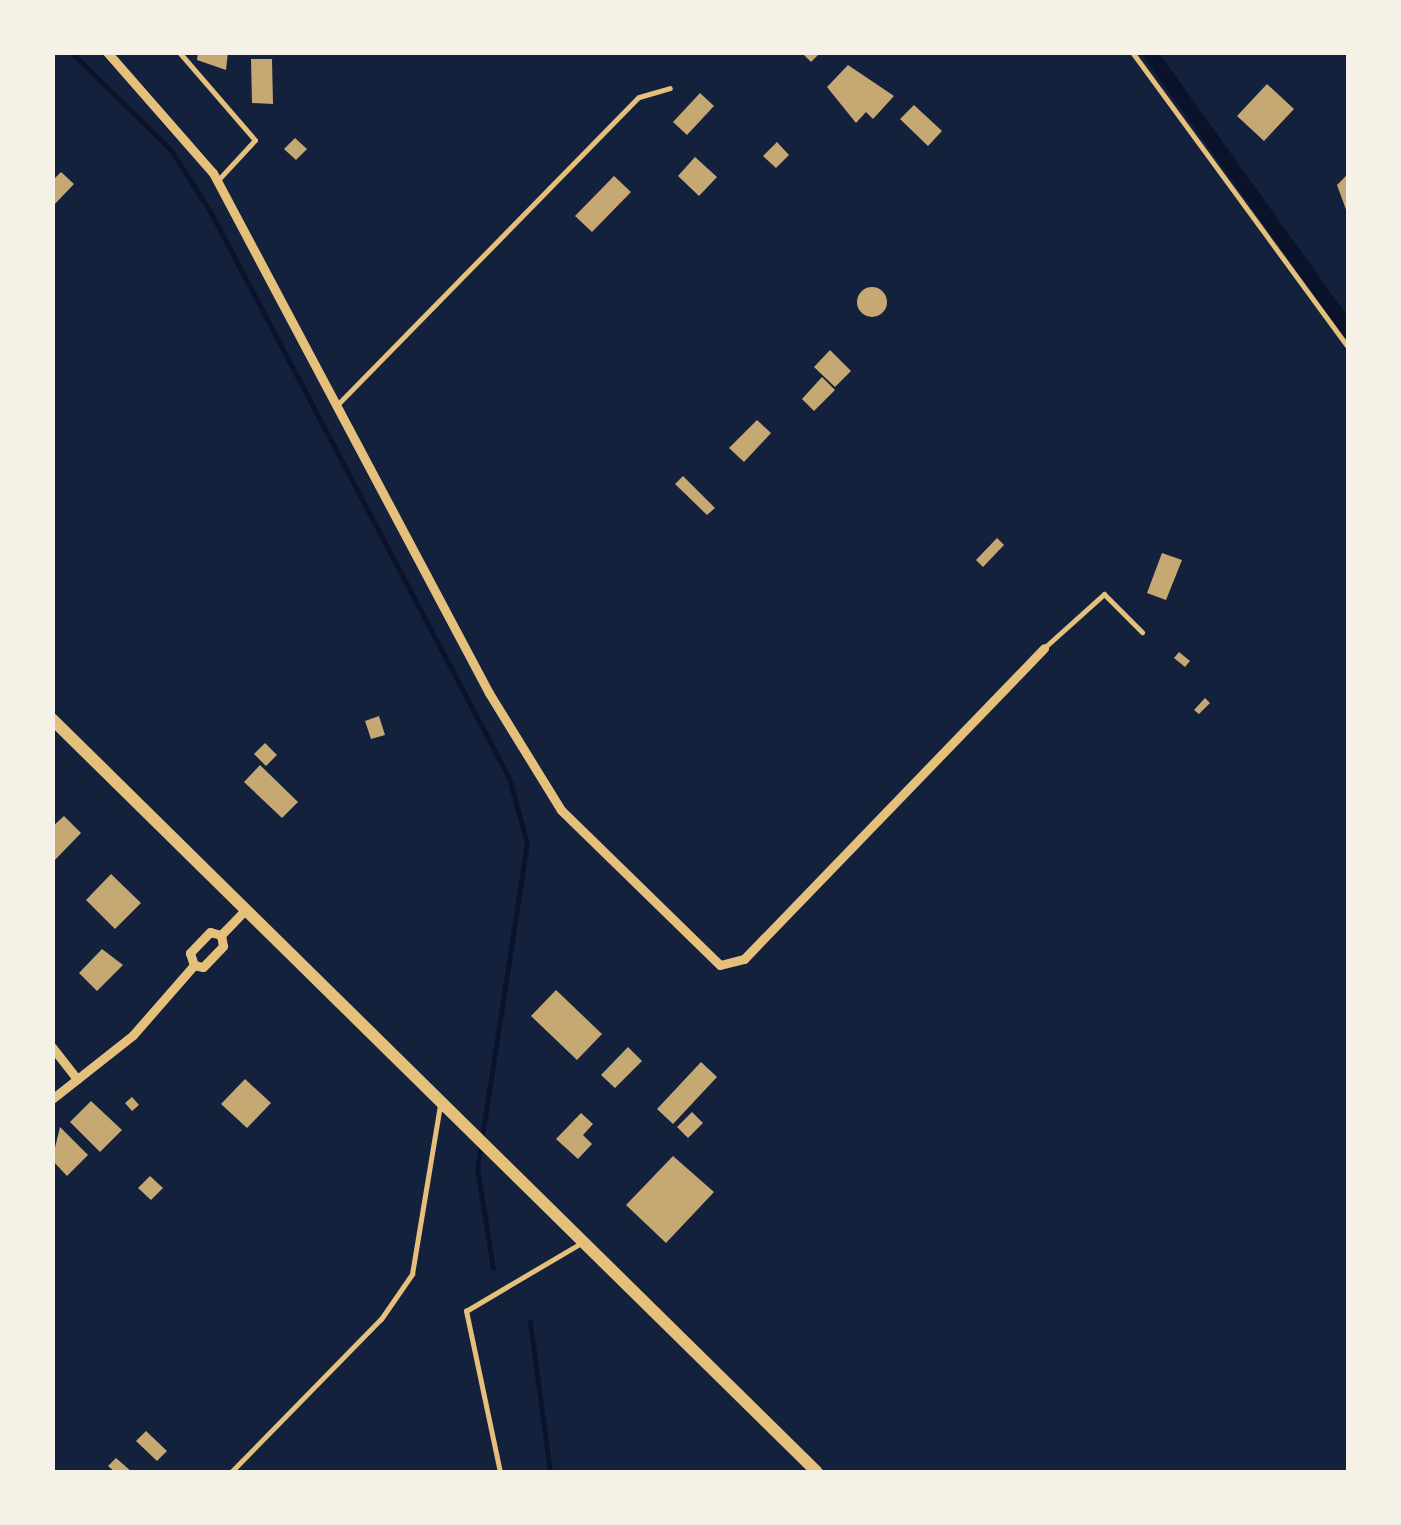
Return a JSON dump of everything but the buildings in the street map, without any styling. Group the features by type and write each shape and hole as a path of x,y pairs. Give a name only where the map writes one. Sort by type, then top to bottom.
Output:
{"main road":[{"path":"52,719 458,1123 817,1472"}],"street":[{"path":"107,52 217,181 334,407 561,810 720,965 744,959 1044,648"},
{"path":"220,935 245,910"},
{"path":"194,966 190,953 210,932 220,935"},
{"path":"52,1099 133,1035 194,966 223,946 220,935"},
{"path":"52,1047 77,1079"}],"lane":[{"path":"180,52 256,140 217,181"},
{"path":"1132,52 1348,347"},
{"path":"334,407 639,97 670,88"},
{"path":"1044,648 1104,594 1142,632"},
{"path":"231,1472 381,1319 412,1274 440,1105"},
{"path":"500,1472 466,1311 581,1242"}],"waterway":[{"path":"71,52 171,150 211,213 509,778 527,843 477,1168 493,1268"},
{"path":"1149,52 1348,330"},
{"path":"530,1322 550,1472"}]}
